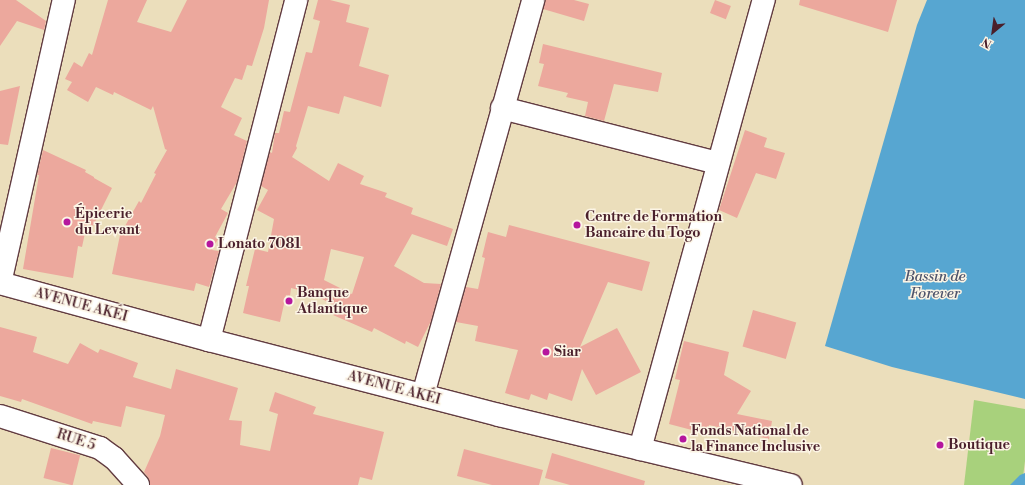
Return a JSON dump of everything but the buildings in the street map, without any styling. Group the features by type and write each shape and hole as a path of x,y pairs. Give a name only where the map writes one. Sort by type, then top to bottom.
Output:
{"street":[{"path":"0,283 64,0"},
{"path":"209,340 296,0"},
{"path":"423,395 533,0"},
{"path":"640,449 680,307 718,162 764,0"},
{"path":"502,108 718,162"},
{"name":"AVENUE AKÉI","path":"0,283 209,340 423,395 791,485"},
{"name":"RUE 5","path":"0,416 100,448 114,458 138,485"}],"green space":[{"path":"974,400 1025,409 1025,461 1022,485 964,485"}],"water":[{"name":"Bassin de Forever","path":"927,0 1025,0 1025,399 892,367 825,346 917,25"},
{"path":"1025,473 1025,485 1010,485 1020,475"}],"place":[{"name":"Épicerie du Levant","path":"67,222"},
{"name":"Centre de Formation Bancaire du Togo","path":"577,225"},
{"name":"Lonato 7081","path":"210,244"},
{"name":"Banque Atlantique","path":"289,301"},
{"name":"Siar","path":"546,352"},
{"name":"Fonds National de la Finance Inclusive","path":"683,439"},
{"name":"Boutique","path":"940,445"}]}
